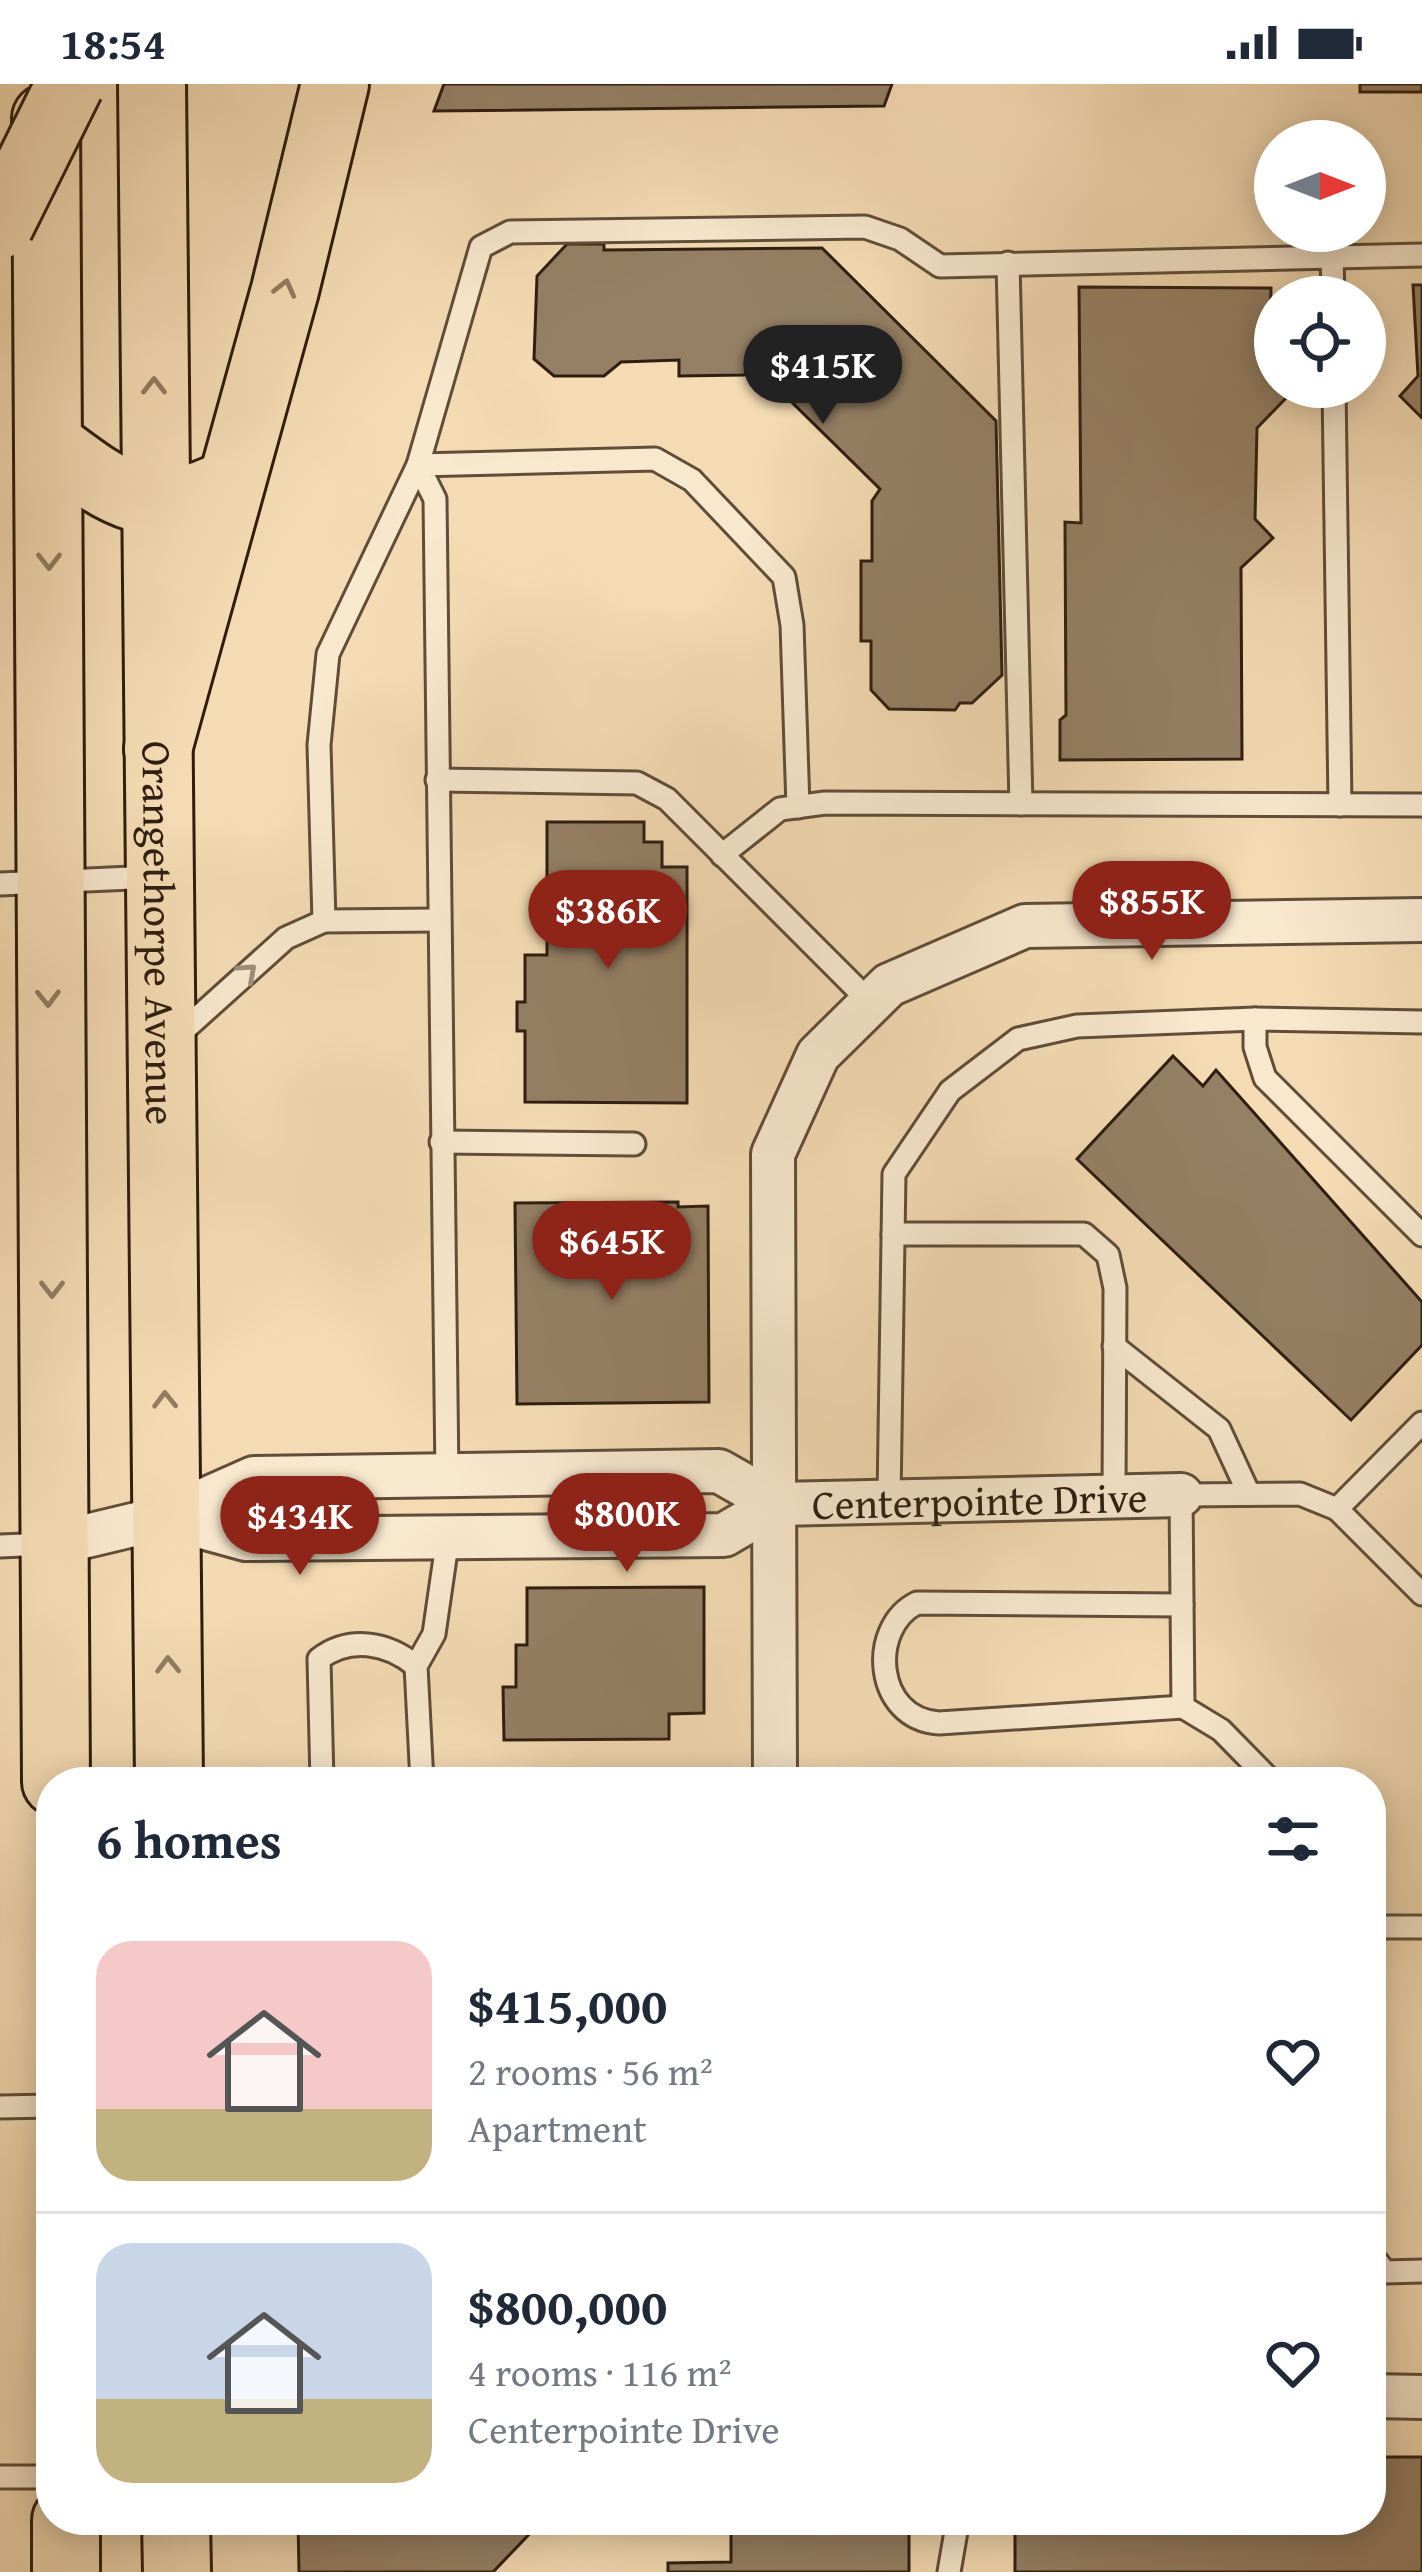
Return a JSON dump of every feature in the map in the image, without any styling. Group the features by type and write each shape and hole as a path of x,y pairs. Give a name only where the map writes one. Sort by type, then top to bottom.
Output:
{"main road":[{"path":"46,84 49,444 24,882 27,1545 54,1767"},
{"path":"0,225 70,84"},
{"name":"Orangethorpe Avenue","path":"152,84 169,1767"},
{"path":"158,749 335,84"},
{"path":"49,444 109,489 155,503 202,497 231,482"},
{"path":"66,2535 66,2572"},
{"path":"176,2535 177,2572"}],"street":[{"name":"Centerpointe Drive","path":"775,1767 773,1154 818,1055 889,985 1025,926 1422,920"},
{"name":"Centerpointe Drive","path":"27,1545 166,1517 254,1478 719,1471 777,1504"},
{"name":"Centerpointe Drive","path":"166,1517 246,1539 724,1535 777,1504 1181,1495"},
{"path":"1386,2396 1422,2397"}],"lane":[{"path":"324,921 319,745 328,654 418,465 481,247 510,232 865,227 900,239 940,266 1422,255"},
{"path":"1332,257 1332,276"},
{"path":"1008,263 1021,804"},
{"path":"1334,408 1340,805"},
{"path":"418,465 655,459 692,480 784,577 792,625 798,807"},
{"path":"418,465 435,499 447,1476"},
{"path":"437,780 637,783 667,799 871,1003"},
{"path":"722,855 779,809 798,807 1422,805"},
{"path":"24,882 159,877"},
{"path":"161,1050 286,938 324,921 438,920"},
{"path":"1255,1018 1265,1078 1422,1235"},
{"path":"889,1499 894,1174 950,1091 1018,1040 1077,1026 1255,1018 1422,1022"},
{"path":"441,1142 634,1144"},
{"path":"893,1234 1084,1234 1108,1255 1114,1288 1114,1496"},
{"path":"1114,1346 1219,1429 1249,1494"},
{"path":"1337,1509 1422,1423"},
{"path":"1183,1707 1181,1495 1300,1494 1337,1509 1422,1594"},
{"path":"421,1767 416,1666 434,1634 448,1537"},
{"path":"1182,1605 917,1604 897,1613 888,1631 888,1686 897,1708 914,1721 939,1723 1183,1707 1221,1730 1257,1767"},
{"path":"322,1767 319,1659 337,1645 366,1645 397,1650 416,1666"},
{"path":"1386,1927 1422,1928"},
{"path":"0,2107 36,2106"},
{"path":"1386,2272 1422,2271"},
{"path":"0,2477 36,2477"},
{"path":"949,2572 955,2535"}],"building":[{"path":"444,84 892,84 884,106 434,111"},
{"path":"1360,84 1422,84 1422,92 1360,92"},
{"path":"567,244 604,244 604,250 822,248 996,421 1002,675 972,703 960,703 955,710 889,709 871,690 871,641 861,641 861,561 872,561 872,501 880,489 754,365 744,375 679,376 679,360 621,362 604,376 554,376 534,359 537,276"},
{"path":"1413,285 1422,285 1422,418 1400,396 1418,376"},
{"path":"1079,287 1254,288 1254,408 1276,408 1257,428 1255,519 1273,538 1241,568 1242,759 1060,760 1060,720 1066,715 1065,522 1081,523"},
{"path":"547,822 644,822 644,842 662,842 662,867 687,867 687,1103 525,1102 525,1031 517,1031 517,1002 525,1002 525,955 547,955"},
{"path":"1173,1056 1203,1086 1216,1070 1422,1302 1422,1345 1351,1420 1077,1159"},
{"path":"678,1202 678,1207 708,1206 709,1402 517,1404 515,1203"},
{"path":"704,1587 704,1713 669,1714 669,1739 504,1740 503,1687 516,1687 516,1645 527,1645 527,1588"},
{"path":"1386,2457 1422,2457 1422,2572 1015,2572 1015,2535 1386,2535"},
{"path":"298,2535 528,2535 493,2572 299,2572"},
{"path":"731,2535 909,2535 909,2572 668,2572 668,2563 731,2562"}]}
